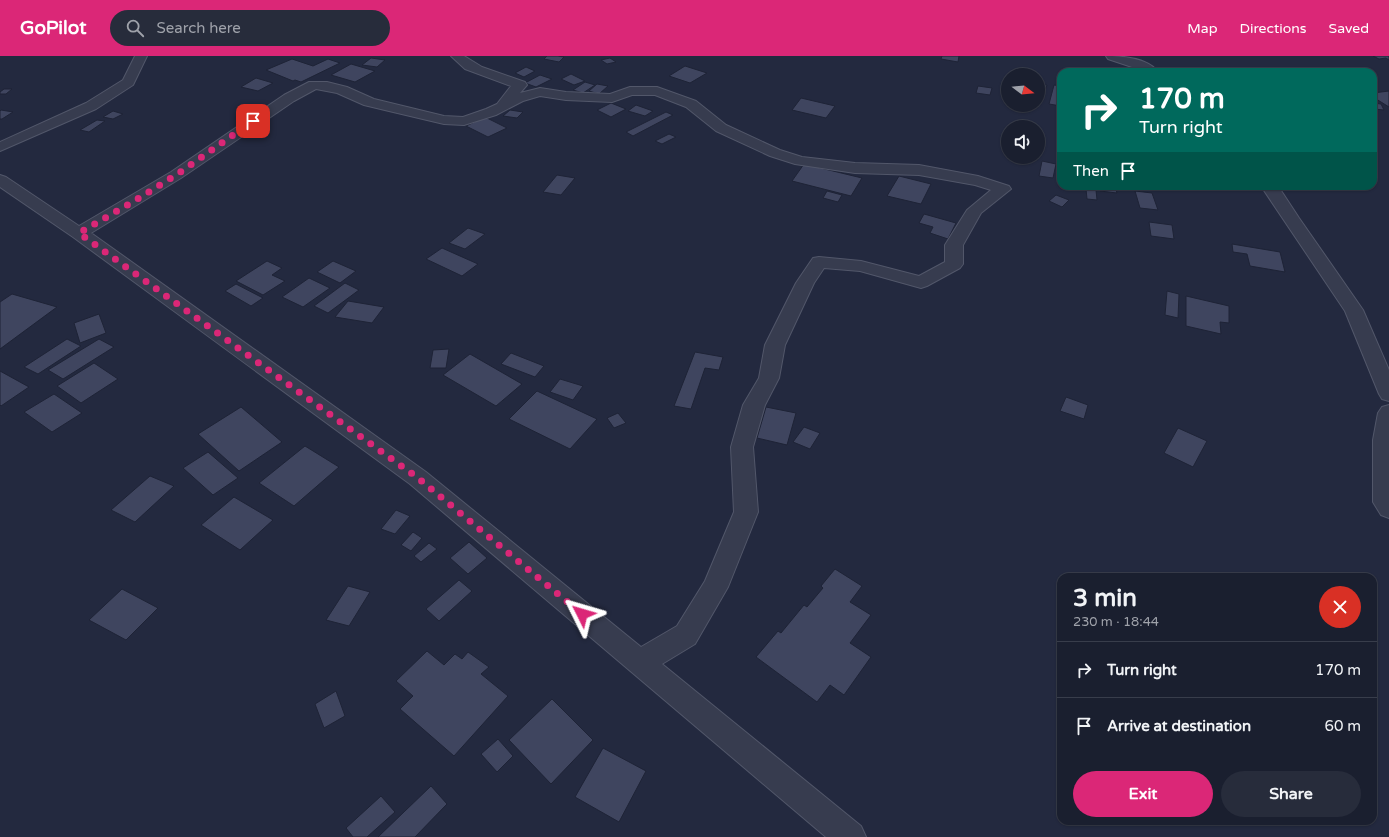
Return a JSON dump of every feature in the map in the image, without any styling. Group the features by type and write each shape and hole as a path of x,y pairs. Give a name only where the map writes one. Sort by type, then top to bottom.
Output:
{"street":[{"path":"0,147 91,106 128,82 141,56"},
{"path":"457,56 462,62 474,68 520,85 508,96 500,107"},
{"path":"1112,56 1137,64 1144,68"},
{"path":"79,233 138,199 289,98 314,85 327,86 342,90 368,102 444,120 464,121 500,107 518,98 540,92 566,96 612,98 630,91 657,91 691,104 721,128 775,153 800,161 855,168 919,170 978,181 1003,189 975,210 954,245 954,264 921,282 861,266 819,262 805,283 775,344 769,378 754,405 742,447 746,512 715,587 686,635 640,662"},
{"path":"0,180 79,233 418,478 850,837"},
{"path":"1273,190 1291,219 1354,310 1389,394"},
{"path":"1389,413 1384,440 1385,502 1389,508"}],"building":[{"path":"547,56 564,57 559,62 544,59"},
{"path":"942,56 959,56 958,62 941,59"},
{"path":"1373,56 1389,56 1389,60 1386,58 1379,59"},
{"path":"371,58 385,60 377,67 362,65"},
{"path":"610,58 616,62 607,64 601,60"},
{"path":"292,59 313,66 328,59 340,63 301,82 295,80 293,81 266,70"},
{"path":"351,64 375,71 355,82 331,75"},
{"path":"685,66 707,73 690,83 669,76"},
{"path":"526,67 535,71 524,77 515,73"},
{"path":"571,74 585,81 574,85 561,79"},
{"path":"540,75 552,79 536,87 525,83"},
{"path":"256,78 273,83 258,91 241,87"},
{"path":"585,82 595,85 583,93 573,90"},
{"path":"597,84 608,86 599,94 589,91"},
{"path":"1054,85 1057,85 1057,105 1049,104"},
{"path":"978,86 992,88 990,95 976,93"},
{"path":"4,89 12,89 6,94 0,94 0,92"},
{"path":"1389,91 1389,107 1377,100 1377,92"},
{"path":"801,98 835,106 826,118 792,110"},
{"path":"611,103 626,109 611,117 597,110"},
{"path":"1377,104 1381,104 1384,110 1377,109"},
{"path":"636,105 653,111 645,116 628,111"},
{"path":"1,110 13,112 0,119"},
{"path":"510,110 523,112 517,118 503,116"},
{"path":"113,111 123,114 113,119 103,117"},
{"path":"666,112 673,115 633,136 626,132"},
{"path":"485,117 507,128 488,137 466,126"},
{"path":"97,120 105,121 89,132 80,130"},
{"path":"669,134 676,137 662,144 655,141"},
{"path":"1045,162 1056,164 1053,178 1039,176 1041,164 1045,164"},
{"path":"804,164 862,178 851,196 792,181"},
{"path":"557,175 575,178 561,195 543,192"},
{"path":"899,176 931,184 921,204 887,196"},
{"path":"1086,190 1096,190 1097,200 1087,199"},
{"path":"1116,190 1117,193 1100,191"},
{"path":"827,191 842,195 838,202 823,198"},
{"path":"1135,191 1152,193 1158,210 1140,208"},
{"path":"1056,195 1069,200 1062,207 1049,201"},
{"path":"924,214 956,223 948,239 930,233 933,227 919,223"},
{"path":"1149,222 1172,225 1174,239 1151,236"},
{"path":"468,228 485,234 465,249 449,243"},
{"path":"1232,244 1280,252 1285,272 1250,266 1247,254 1233,252"},
{"path":"442,248 478,264 462,276 426,259"},
{"path":"267,261 282,268 272,275 285,281 263,295 236,281"},
{"path":"333,261 356,271 340,283 317,272"},
{"path":"309,278 330,288 303,307 282,297"},
{"path":"345,283 359,290 328,313 314,306"},
{"path":"236,284 263,298 251,306 225,291"},
{"path":"1167,291 1179,294 1178,318 1165,315"},
{"path":"12,294 57,307 0,349 0,302"},
{"path":"1186,296 1229,306 1229,323 1220,322 1221,334 1186,326"},
{"path":"348,301 384,307 372,323 335,317"},
{"path":"99,314 106,333 80,343 74,323"},
{"path":"67,339 81,346 38,374 24,367"},
{"path":"99,339 114,347 63,379 48,370"},
{"path":"449,349 446,368 430,368 433,350"},
{"path":"695,352 723,357 719,370 705,368 691,409 674,406"},
{"path":"511,353 544,366 535,377 501,364"},
{"path":"470,354 522,384 496,406 443,375"},
{"path":"94,363 118,379 81,403 57,386"},
{"path":"0,371 29,387 1,406 0,405"},
{"path":"560,379 583,386 573,400 550,392"},
{"path":"537,391 597,419 570,449 509,419"},
{"path":"54,394 82,413 52,432 24,412"},
{"path":"1066,397 1088,405 1084,419 1060,411"},
{"path":"241,407 282,442 239,471 198,434"},
{"path":"766,407 796,413 787,445 757,438"},
{"path":"618,413 626,423 614,428 607,418"},
{"path":"804,427 820,433 810,449 793,442"},
{"path":"1178,428 1207,441 1193,467 1164,453"},
{"path":"305,446 339,467 294,506 259,483"},
{"path":"208,452 238,478 213,495 183,468"},
{"path":"150,476 174,486 135,522 111,510"},
{"path":"234,497 273,520 240,550 201,525"},
{"path":"396,510 410,516 395,534 381,529"},
{"path":"413,532 422,538 411,551 401,545"},
{"path":"469,542 487,558 468,574 450,558"},
{"path":"429,543 437,549 421,562 414,556"},
{"path":"835,569 862,586 850,602 871,615 850,643 871,657 844,695 830,685 817,702 756,657 778,631 781,633 804,605 807,607 823,588 821,586"},
{"path":"459,580 472,591 439,621 426,609"},
{"path":"348,586 370,592 349,626 326,620"},
{"path":"122,589 158,608 126,640 89,620"},
{"path":"427,651 444,665 455,654 462,659 468,652 489,667 481,674 508,696 454,756 400,709 413,696 396,681"},
{"path":"336,691 345,716 324,728 315,704"},
{"path":"552,699 593,740 551,784 509,740"},
{"path":"498,739 513,756 497,772 481,754"},
{"path":"603,748 646,771 619,822 575,797"},
{"path":"431,786 447,804 415,837 378,837"},
{"path":"381,796 395,812 367,837 353,837 346,828"}],"route":[{"path":"253,121 176,175 79,233 418,478 582,614"}]}
